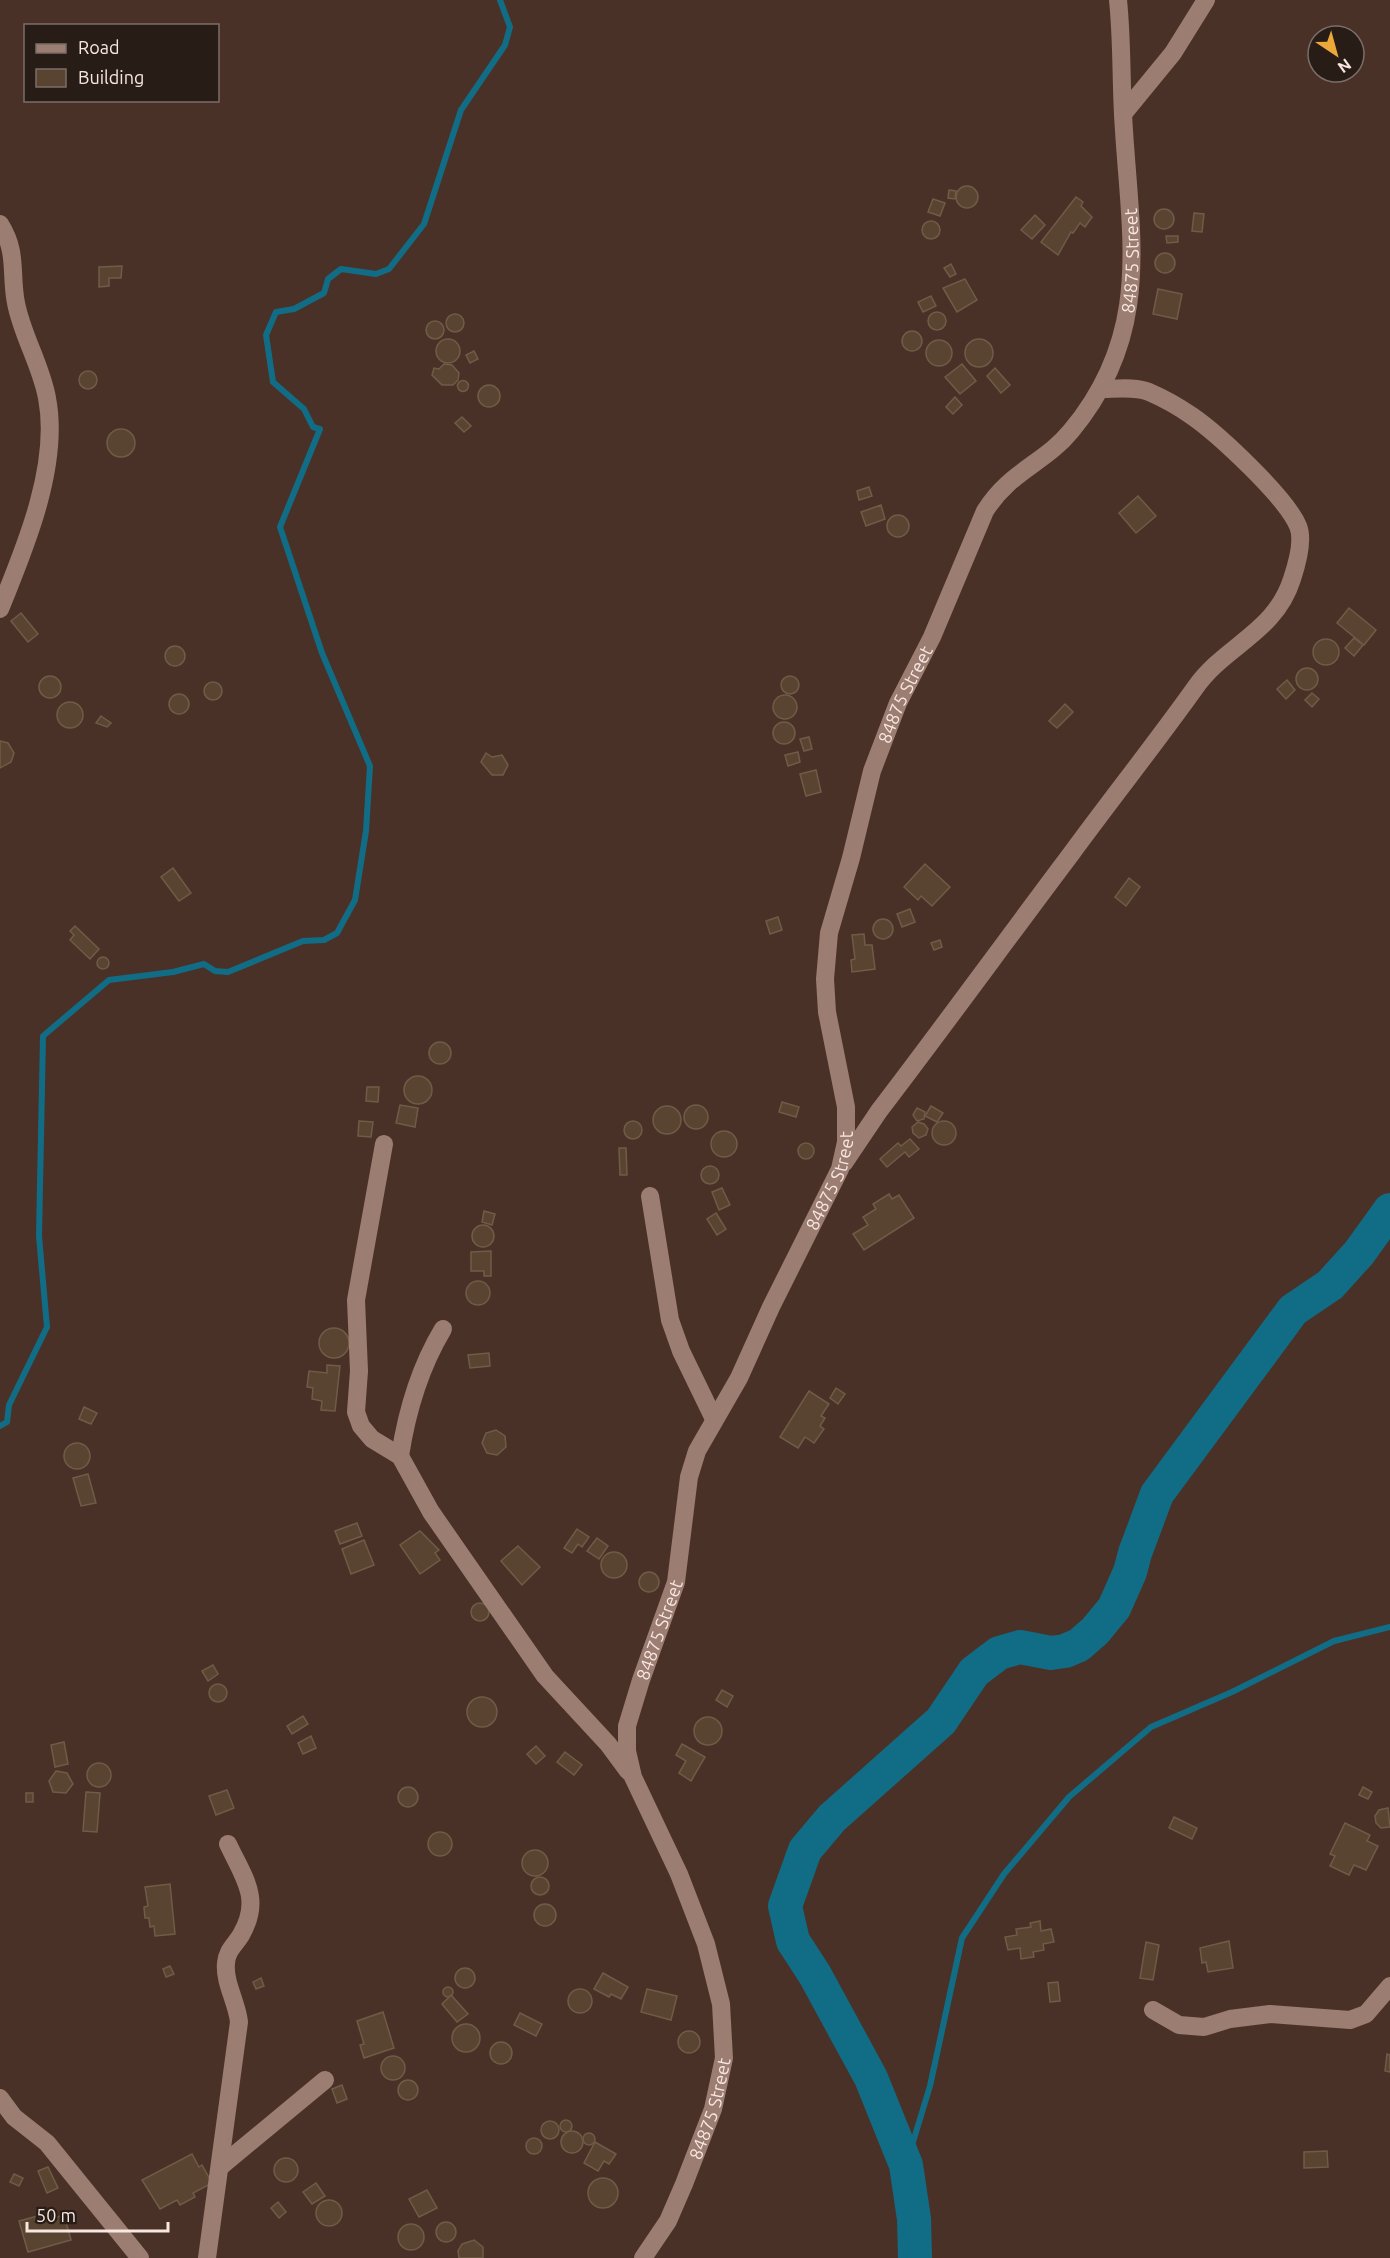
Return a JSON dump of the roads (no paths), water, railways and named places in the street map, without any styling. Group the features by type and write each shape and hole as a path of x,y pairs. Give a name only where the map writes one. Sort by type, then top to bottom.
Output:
{"street":[{"name":"84875 Street","path":"643,2258 668,2221 684,2184 713,2109 724,2058 721,2004 706,1944 679,1874 633,1777 627,1750 627,1726 676,1582 690,1477 697,1451 739,1378 771,1306 840,1170 846,1142 846,1107 827,1012 826,968 829,933 851,858 872,771 898,703 932,637 985,511 997,492 1071,432 1100,389 1124,334 1133,274 1118,0"},
{"path":"1123,114 1173,53 1206,0"},
{"path":"0,224 9,238 14,260 16,303 48,399 49,435 43,484 0,609"},
{"path":"840,1170 879,1112 1107,804 1174,719 1196,686 1222,659 1256,633 1278,609 1292,580 1299,550 1299,528 1287,507 1262,481 1193,416 1146,391 1100,389"},
{"path":"384,1144 356,1300 359,1371 356,1413 361,1426 372,1439 400,1456 431,1512 534,1660 568,1704 608,1744 633,1777"},
{"path":"650,1196 670,1320 681,1351 714,1419"},
{"path":"400,1456 416,1382 427,1356 443,1329"},
{"path":"207,2258 239,2022 238,2008 226,1977 226,1959 227,1952 251,1917 251,1894 228,1844"},
{"path":"1153,2010 1179,2025 1204,2027 1230,2019 1270,2014 1350,2020 1366,2014 1390,1986"},
{"path":"220,2167 325,2080"},
{"path":"0,2098 14,2116 47,2143 140,2258"}],"waterway":[{"path":"0,1426 7,1422 9,1405 47,1327 39,1236 43,1036 109,980 173,972 204,964 215,971 228,972 303,941 324,940 337,933 355,900 366,831 370,766 322,653 280,527 320,429 313,427 304,409 273,382 266,335 276,312 294,309 324,293 328,279 341,269 376,274 389,269 424,224 461,110 505,45 510,27 500,0"},
{"path":"915,2258 914,2219 906,2165 871,2078 815,1975 793,1941 785,1906 805,1850 832,1818 941,1721 974,1672 999,1653 1020,1647 1051,1653 1065,1651 1079,1645 1095,1631 1114,1608 1130,1572 1157,1494 1293,1310 1330,1285 1359,1253 1390,1210"},
{"path":"906,2165 930,2086 962,1938 1004,1874 1069,1797 1151,1727 1232,1692 1334,1641 1390,1627"}]}
